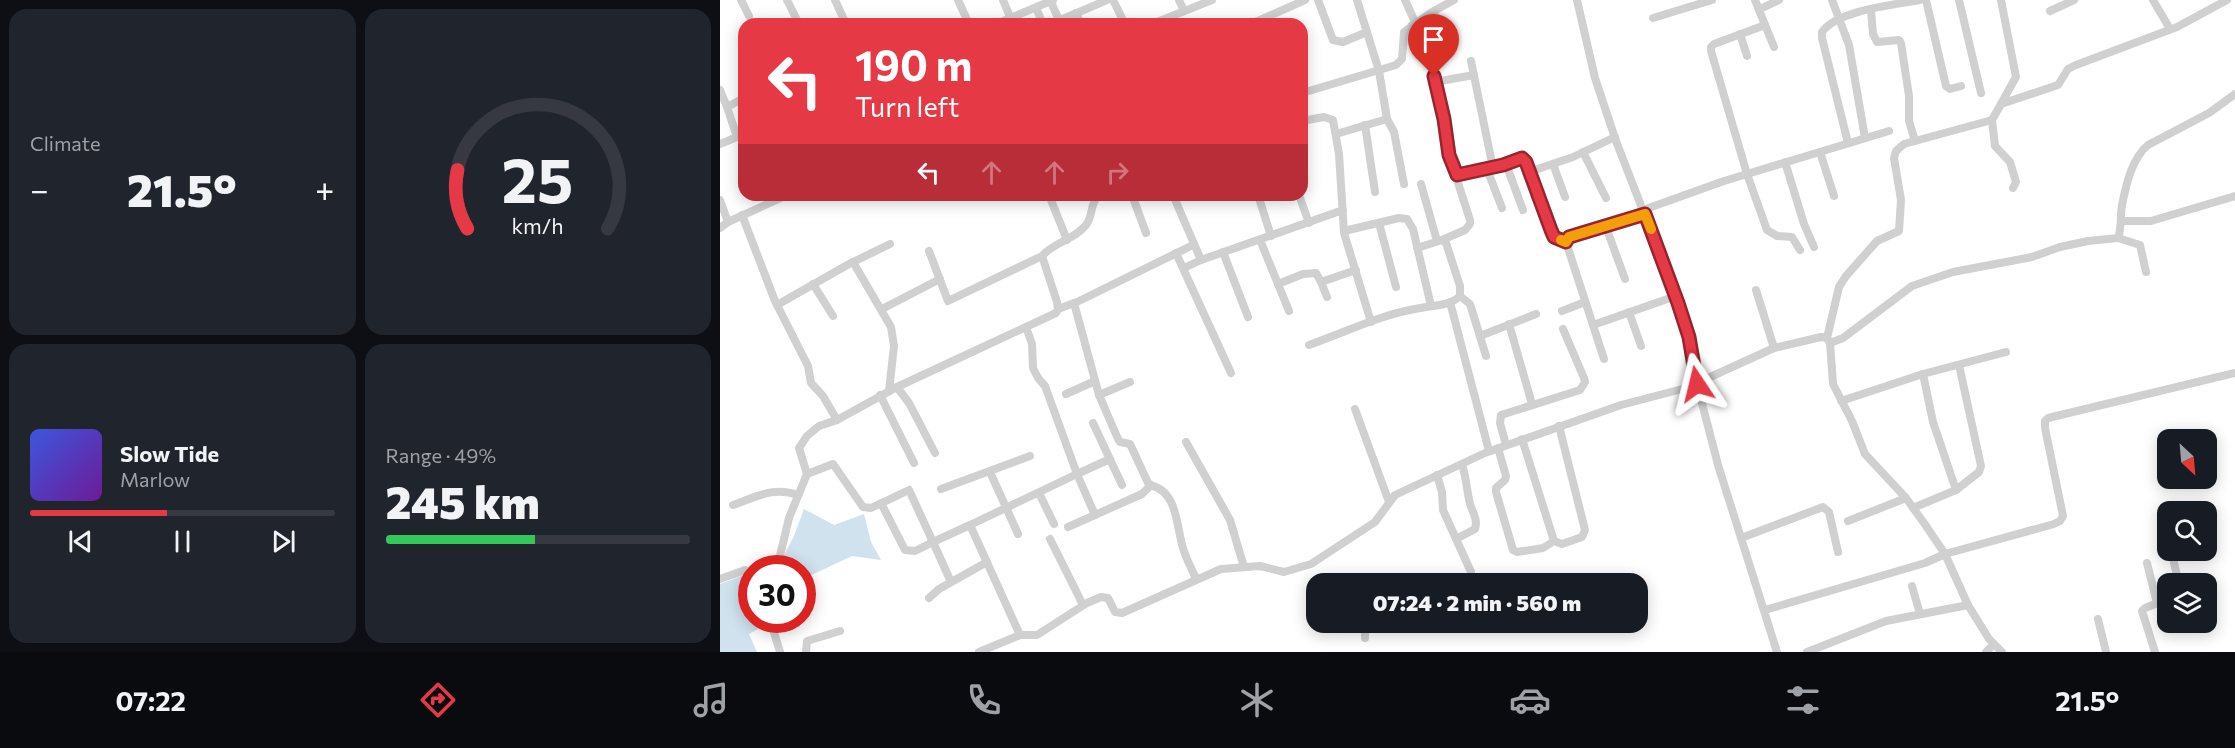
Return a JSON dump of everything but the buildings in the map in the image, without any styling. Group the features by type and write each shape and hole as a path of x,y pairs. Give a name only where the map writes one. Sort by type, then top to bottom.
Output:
{"street":[{"path":"741,0 749,16"},
{"path":"788,0 796,18"},
{"path":"835,0 843,18"},
{"path":"958,0 966,18"},
{"path":"1003,0 1011,18"},
{"path":"1018,18 1051,0 1054,18"},
{"path":"1080,0 1085,9"},
{"path":"1064,18 1107,0"},
{"path":"1113,0 1122,18"},
{"path":"1179,0 1184,11"},
{"path":"1167,18 1212,0"},
{"path":"1264,18 1305,0"},
{"path":"1318,0 1333,40 1343,42 1368,33"},
{"path":"1357,0 1379,71 1387,119 1394,132 1404,184"},
{"path":"1405,0 1436,82 1449,155 1457,175 1470,224 1466,230 1417,248"},
{"path":"1308,91 1396,65 1402,59 1404,32 1454,0"},
{"path":"1577,0 1595,78 1689,337 1697,384 1718,465 1777,652"},
{"path":"1653,18 1712,0"},
{"path":"1755,0 1774,47"},
{"path":"1760,9 1779,0"},
{"path":"1832,0 1849,45 1865,138"},
{"path":"1848,143 1822,38 1826,28 1840,19 1870,10 1920,0"},
{"path":"1926,0 1946,87 1950,89 1961,86"},
{"path":"1959,0 1981,93"},
{"path":"2001,0 2016,77 1992,120 1995,146 2010,162 2016,182 2013,188"},
{"path":"2050,11 2074,0"},
{"path":"2153,0 2170,29"},
{"path":"2001,104 2058,86 2068,69 2170,29 2227,0"},
{"path":"1036,8 1040,18"},
{"path":"1870,10 1873,34 1877,42 1899,40 1901,43 1909,96 1909,122 1915,141"},
{"path":"1076,13 1078,18"},
{"path":"1766,25 1714,44 1711,51 1747,174 1767,230 1777,236 1792,237 1800,250"},
{"path":"1740,34 1748,56"},
{"path":"1471,61 1490,169 1502,208"},
{"path":"1436,82 1474,75"},
{"path":"720,90 737,137 720,144"},
{"path":"2118,238 2126,192 2140,151 2209,113 2235,94"},
{"path":"727,106 738,101"},
{"path":"1308,120 1330,118 1333,120 1344,231 1371,322"},
{"path":"1336,134 1387,119"},
{"path":"1992,120 1900,147 1894,158 1901,200 1899,231 1877,241 1846,276 1837,295 1829,340 1833,384 1865,454 1913,507 1945,554 1968,605 1993,645 2002,652"},
{"path":"1365,125 1376,192"},
{"path":"1604,359 1566,242 1569,237 1606,227 1747,174 1889,131"},
{"path":"1529,172 1583,152 1615,137"},
{"path":"1583,152 1606,198"},
{"path":"1820,152 1834,196"},
{"path":"1457,175 1490,169 1522,158 1554,237 1566,242"},
{"path":"1785,162 1804,224 1814,247"},
{"path":"1506,164 1523,210"},
{"path":"1553,164 1565,197"},
{"path":"1421,184 1439,241"},
{"path":"2121,221 2151,221 2235,196"},
{"path":"720,200 728,222"},
{"path":"720,228 774,201"},
{"path":"1051,201 1067,240"},
{"path":"929,251 948,301 1042,256 1047,250 1067,240 1089,222 1094,201"},
{"path":"1134,201 1146,232"},
{"path":"1175,201 1201,260"},
{"path":"1260,201 1271,236"},
{"path":"1301,201 1309,223"},
{"path":"1184,268 1343,210"},
{"path":"742,215 777,305 808,366 811,383 823,396 837,420"},
{"path":"1344,231 1398,218 1407,219 1413,229 1431,306"},
{"path":"1379,223 1395,287"},
{"path":"1606,227 1625,279"},
{"path":"979,652 1020,635 1037,635 1083,605 1105,596 1115,612 1122,613 1221,569 1260,566 1284,572 1311,564 1375,522 1395,495 1489,451 1621,405 1697,384 1774,348 1821,337 1829,340 1843,338 1912,286 1953,272 2032,257 2088,240 2118,238 2140,245 2146,272"},
{"path":"1260,240 1288,310"},
{"path":"1439,241 1446,243 1449,248 1460,286 1460,296"},
{"path":"777,305 890,244"},
{"path":"780,555 789,518 807,474 799,452 801,445 807,436 819,426 837,420 880,395 1056,313 1058,309 1193,245"},
{"path":"1223,252 1248,317"},
{"path":"1176,253 1230,373"},
{"path":"1042,256 1058,309"},
{"path":"853,262 891,327 894,346 889,391"},
{"path":"1321,282 1356,270"},
{"path":"1278,285 1312,272 1316,273 1327,297"},
{"path":"882,309 940,279"},
{"path":"813,284 833,316"},
{"path":"1756,290 1774,348"},
{"path":"1309,345 1389,315 1450,302 1460,296"},
{"path":"1460,296 1470,304 1486,356"},
{"path":"1593,325 1676,296"},
{"path":"1450,302 1489,451"},
{"path":"1562,311 1585,302"},
{"path":"1074,303 1099,395 1118,439 1120,442 1130,444 1147,482 1159,487 1172,505 1182,547 1196,579"},
{"path":"1629,312 1641,346"},
{"path":"1480,336 1536,314"},
{"path":"1509,324 1532,404"},
{"path":"1026,327 1032,344 1033,368 1045,386 1077,474 1095,515"},
{"path":"1554,541 1543,548 1517,552 1513,550 1496,488 1506,476 1499,418 1504,413 1580,390 1583,386 1584,378 1563,329"},
{"path":"1841,400 1923,374 2006,352"},
{"path":"1913,507 1956,490 1980,472 1981,466 1959,365"},
{"path":"1765,610 2060,521 2062,511 2045,428 2045,421 2048,418 2235,373"},
{"path":"1923,374 1933,422 1956,490"},
{"path":"1066,394 1095,381"},
{"path":"1099,395 1131,382"},
{"path":"897,387 909,403 935,453"},
{"path":"880,395 914,463"},
{"path":"1355,410 1389,502"},
{"path":"1093,423 1122,484"},
{"path":"1522,439 1554,541 1562,544 1582,537 1585,530 1558,426"},
{"path":"1186,442 1230,520 1244,567"},
{"path":"941,489 1030,456"},
{"path":"881,502 905,550 915,551 1110,459"},
{"path":"807,474 833,464 862,507 871,508 909,490 951,582"},
{"path":"1456,539 1476,528 1477,524 1462,464"},
{"path":"990,472 1018,534"},
{"path":"1437,476 1442,492 1443,510 1471,573"},
{"path":"1068,527 1147,491 1151,485"},
{"path":"733,505 776,490 787,490 798,495"},
{"path":"1039,493 1054,524"},
{"path":"1848,521 1906,498"},
{"path":"1742,538 1823,507 1829,512 1838,552"},
{"path":"970,525 1020,635"},
{"path":"1050,539 1083,605"},
{"path":"929,598 939,589 987,562"},
{"path":"2147,563 2157,603 2142,611 2155,652"},
{"path":"720,579 738,573"},
{"path":"1912,586 1920,614"},
{"path":"1808,652 1886,621 1968,605"},
{"path":"2098,619 2106,652"},
{"path":"806,652 807,641 840,631"},
{"path":"774,633 780,652"},
{"path":"1365,633 1365,638"},
{"path":"1986,652 1993,645"}],"water":[{"path":"804,509 834,525 864,514 871,542 881,560 852,556 816,573 816,555 784,555"},
{"path":"738,577 738,633 751,633 749,634 757,652 720,652 720,584"}],"slow traffic":[{"path":"1561,240 1566,242 1569,237 1645,214 1651,229"}],"route":[{"path":"1434,76 1444,119 1449,155 1457,175 1487,170 1520,158 1524,159 1554,237 1566,242 1569,237 1645,214 1689,337 1697,384"}]}
